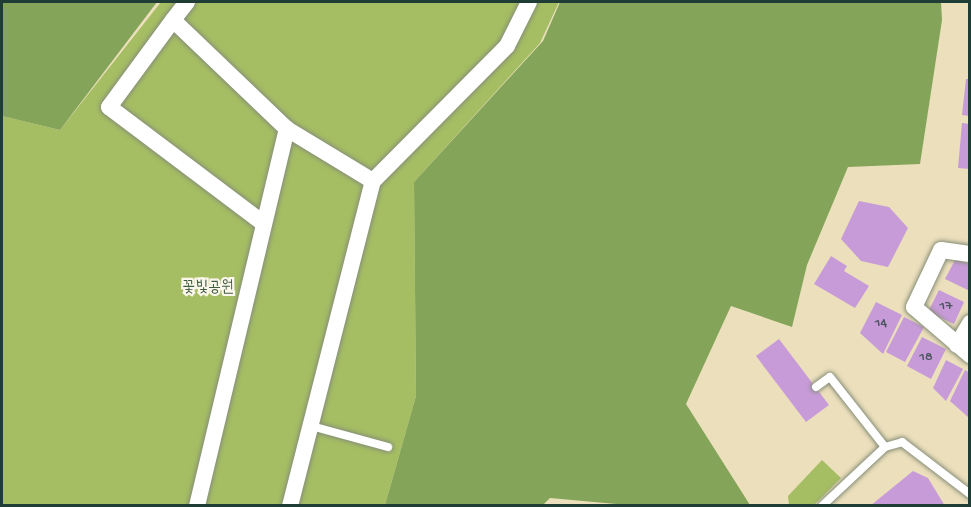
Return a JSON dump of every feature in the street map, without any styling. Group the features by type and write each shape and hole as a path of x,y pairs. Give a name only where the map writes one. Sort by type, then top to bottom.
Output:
{"street":[{"path":"187,2 109,106 264,224"},
{"path":"290,506 373,181 507,46 529,2"},
{"path":"173,21 287,129 373,181"},
{"path":"197,506 287,129"},
{"path":"969,254 941,250 914,307 963,350 969,323"}],"lane":[{"path":"816,387 830,377 885,447"},
{"path":"310,426 388,447"},
{"path":"822,506 885,447 902,442 969,494"}],"green space":[{"path":"2,2 157,2 60,130 2,116"},
{"name":"꽃빛공원","path":"161,2 559,2 540,43 414,182 416,396 385,505 2,506 2,116 60,130"},
{"path":"560,2 941,2 942,20 920,164 848,167 807,265 792,327 731,306 686,404 750,505 638,506 550,498 542,506 385,505 416,396 414,182 543,41"},
{"path":"822,460 841,478 814,505 789,505 788,496"}],"building":[{"path":"966,79 970,79 970,116 962,115"},
{"path":"962,123 970,124 970,169 958,168"},
{"path":"859,201 889,207 908,228 888,267 861,261 841,239"},
{"path":"831,256 847,266 844,271 869,286 855,308 814,284"},
{"path":"955,260 970,264 970,291 945,279"},
{"path":"939,290 964,302 954,324 928,312"},
{"path":"876,302 902,315 883,354 860,333"},
{"path":"904,317 924,327 905,362 886,352"},
{"path":"922,337 946,349 931,379 907,366"},
{"path":"779,339 829,405 806,422 756,356"},
{"path":"946,360 963,369 946,401 933,388"},
{"path":"965,370 970,373 968,417 950,401"},
{"path":"913,471 928,478 945,506 870,506"}]}
